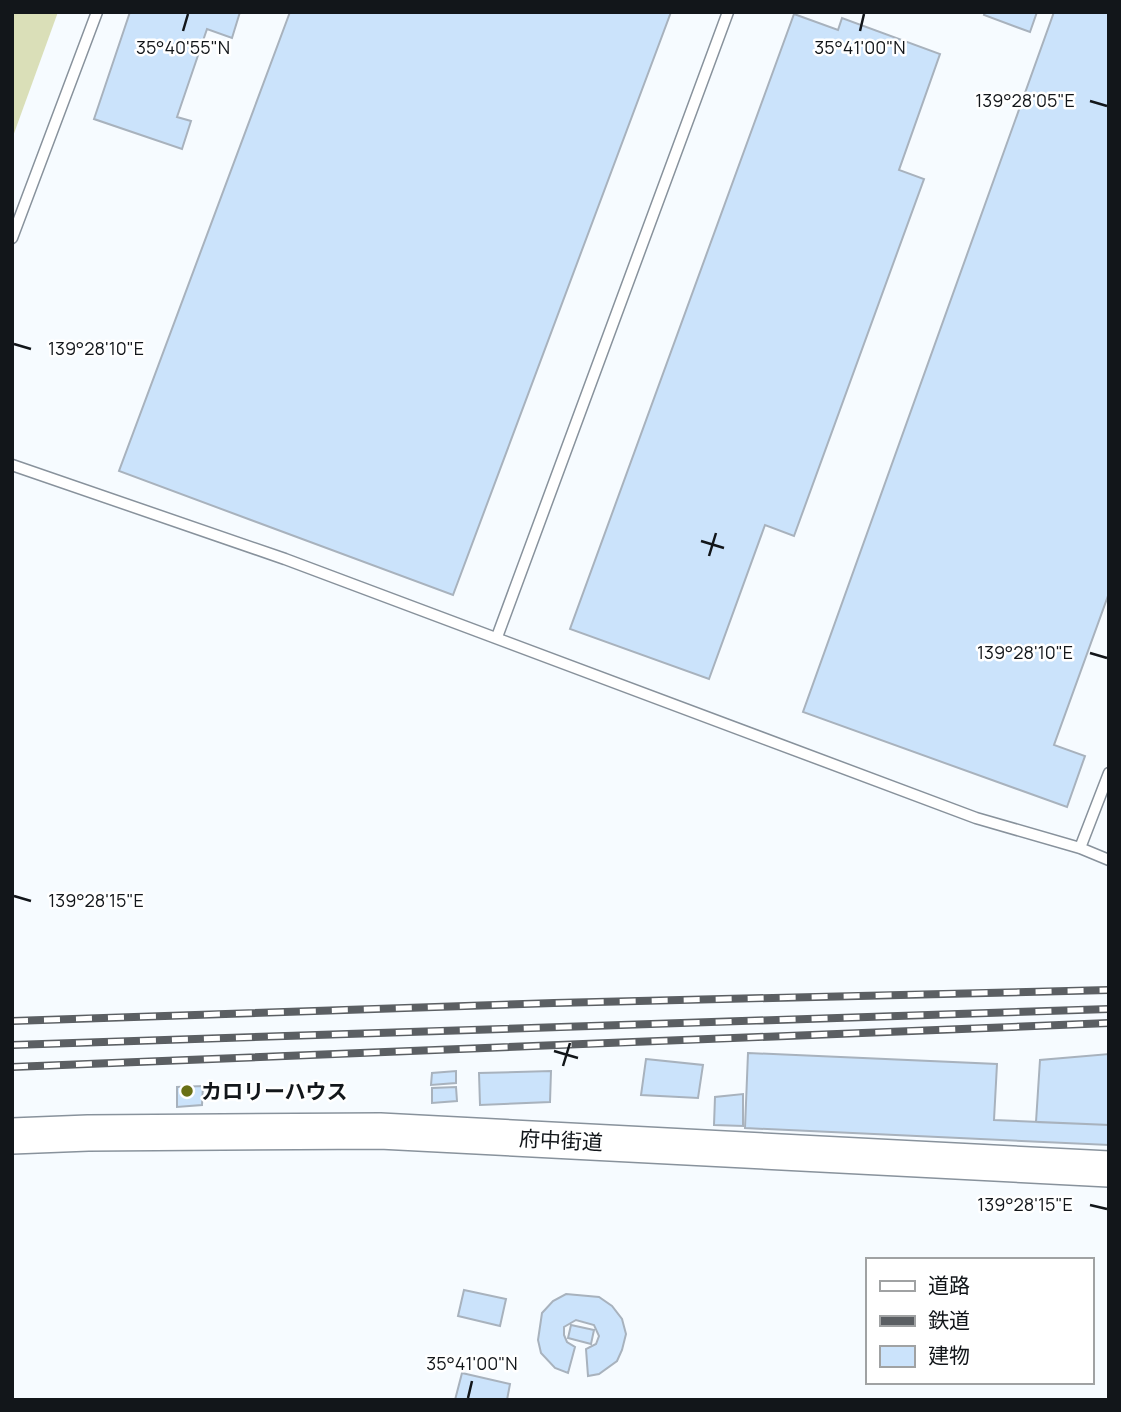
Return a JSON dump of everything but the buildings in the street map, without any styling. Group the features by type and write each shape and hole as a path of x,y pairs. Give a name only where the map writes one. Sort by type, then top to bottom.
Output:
{"main road":[{"name":"府中街道","path":"12,1136 380,1131 1109,1169"}],"lane":[{"path":"12,238 97,12"},
{"path":"497,637 728,12"},
{"path":"12,465 285,559 976,818 1080,848 1109,860"},
{"path":"1080,848 1109,773"}],"green space":[{"path":"12,12 58,12 12,139"}],"railway":[{"path":"12,1021 554,1003 1109,990"},
{"path":"12,1045 1109,1009"},
{"path":"12,1067 1109,1023"}],"place":[{"name":"カロリーハウス","path":"187,1091"}]}
